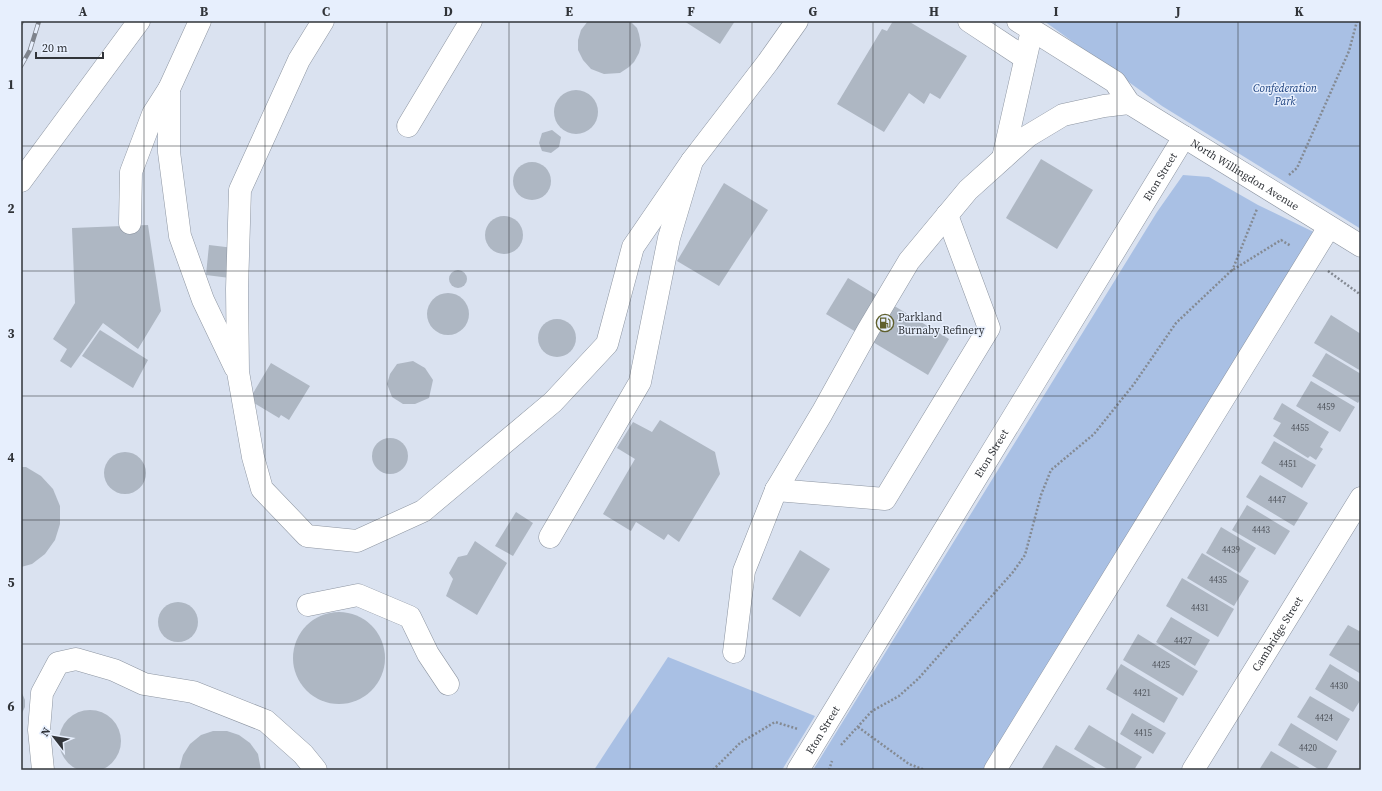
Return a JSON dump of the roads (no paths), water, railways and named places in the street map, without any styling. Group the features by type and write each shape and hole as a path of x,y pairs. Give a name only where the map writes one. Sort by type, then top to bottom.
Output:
{"street":[{"path":"21,181 139,21"},
{"path":"130,223 131,172 153,114 169,89 200,21"},
{"path":"323,21 299,60 240,190 237,289 238,372 253,456 262,489 307,536 357,541 423,512 553,402 607,344 633,247 692,161 768,62 797,21"},
{"path":"408,126 471,21"},
{"path":"969,21 1025,58"},
{"path":"1003,158 1025,58 1025,25"},
{"path":"734,652 744,571 776,490 909,261 968,190 1028,136 1063,115 1104,106 1129,103 1115,82 1025,25"},
{"path":"169,89 169,152 180,236 203,300 238,372"},
{"name":"North Willingdon Avenue","path":"1129,103 1361,246"},
{"name":"Eton Street","path":"798,770 1184,137"},
{"path":"550,537 640,382 669,238 692,161"},
{"path":"776,490 885,499 989,328 947,215"},
{"path":"995,770 1329,227"},
{"name":"Cambridge Street","path":"1193,770 1361,498"},
{"path":"308,605 358,595 410,617 428,654 448,684"},
{"path":"43,770 39,730 42,693 58,663 76,659 114,670 144,684 193,692 266,721 303,754 316,770"}],"railway":[{"path":"21,66 30,50 39,21"}],"place":[{"name":"Parkland Burnaby Refinery","path":"885,323"}],"park label":[{"name":"Confederation Park","path":"1285,94"}]}
